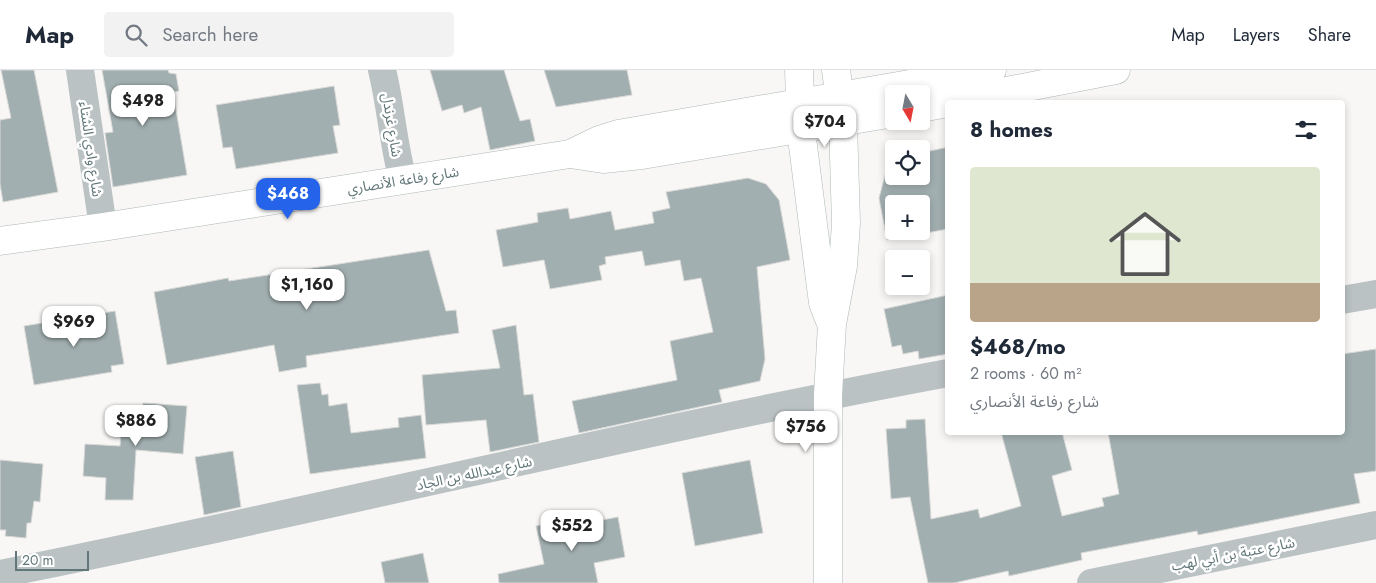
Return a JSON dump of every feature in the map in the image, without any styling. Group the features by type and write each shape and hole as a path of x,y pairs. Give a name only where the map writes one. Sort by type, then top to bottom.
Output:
{"street":[{"name":"شارع وادي الشتاء","path":"80,70 103,228"},
{"name":"شارع غرندل","path":"382,70 403,180"},
{"path":"799,70 800,117 823,303 832,324"},
{"name":"شارع رفاعة الأنصاري","path":"800,117 838,83 992,70"},
{"path":"963,100 1116,70"},
{"path":"828,583 828,395 832,324 843,266 846,223 843,123 838,83"},
{"path":"930,106 945,104"},
{"name":"شارع رفاعة الأنصاري","path":"0,240 103,228 570,154 603,159 626,157 800,117 843,123 885,115"},
{"path":"1345,299 1376,294"},
{"name":"شارع عبدالله بن الجاد","path":"0,574 158,543 828,395 945,374"},
{"name":"شارع عتبة بن أبي لهب","path":"1091,583 1376,525"}],"building":[{"path":"1,70 34,70 58,192 3,202 0,184 0,120 11,118"},
{"path":"102,70 168,70 169,73 176,74 179,91 173,92 187,175 113,187 105,133 113,132"},
{"path":"430,70 504,70 520,121 530,119 535,141 490,150 481,107 464,113 462,105 442,111"},
{"path":"544,70 627,70 632,95 556,107"},
{"path":"334,86 340,125 333,126 338,153 236,169 232,147 223,148 216,105"},
{"path":"945,148 945,230 930,232 930,195 885,195 885,230 879,198 885,176 885,185 930,185 930,151"},
{"path":"748,178 766,184 779,200 790,260 757,267 765,359 760,381 719,390 722,402 579,433 572,401 677,380 670,341 713,332 701,278 684,281 680,260 645,266 642,251 605,257 606,264 599,266 602,280 550,289 544,260 503,267 496,230 538,222 537,213 568,208 570,219 611,211 615,230 654,223 652,212 670,208 666,192"},
{"path":"429,250 446,311 456,310 459,333 306,356 307,367 279,372 274,345 167,365 154,292 228,278 229,281"},
{"path":"945,296 945,355 919,359 918,351 903,354 901,345 892,347 884,309"},
{"path":"115,311 124,364 111,366 112,372 34,385 24,326"},
{"path":"516,325 524,395 533,394 539,442 490,452 486,420 426,425 422,375 500,368 492,330"},
{"path":"1376,349 1376,471 1354,474 1360,503 1198,535 1197,531 1081,553 1082,560 1009,576 1008,571 954,583 928,583 910,497 891,499 886,429 906,428 906,420 925,419 931,519 978,509 980,518 1021,506 1002,435 1063,435 1072,470 1052,476 1062,516 1104,506 1102,498 1119,494 1109,435 1345,435 1345,354"},
{"path":"320,383 322,395 328,394 329,406 347,403 351,433 399,427 398,418 421,415 426,458 310,474 297,385"},
{"path":"143,403 187,406 183,454 136,450 133,500 105,500 106,478 83,476 85,444 120,446 122,416 133,416 133,409 142,410"},
{"path":"233,451 241,507 204,515 195,457"},
{"path":"0,460 43,464 40,502 34,501 31,523 27,523 26,538 5,536 6,530 0,530"},
{"path":"750,460 763,533 695,546 682,473"},
{"path":"584,516 586,523 618,517 625,557 594,563 598,583 499,583 498,574 544,564 536,526"},
{"path":"423,553 429,583 385,583 381,562"}]}
